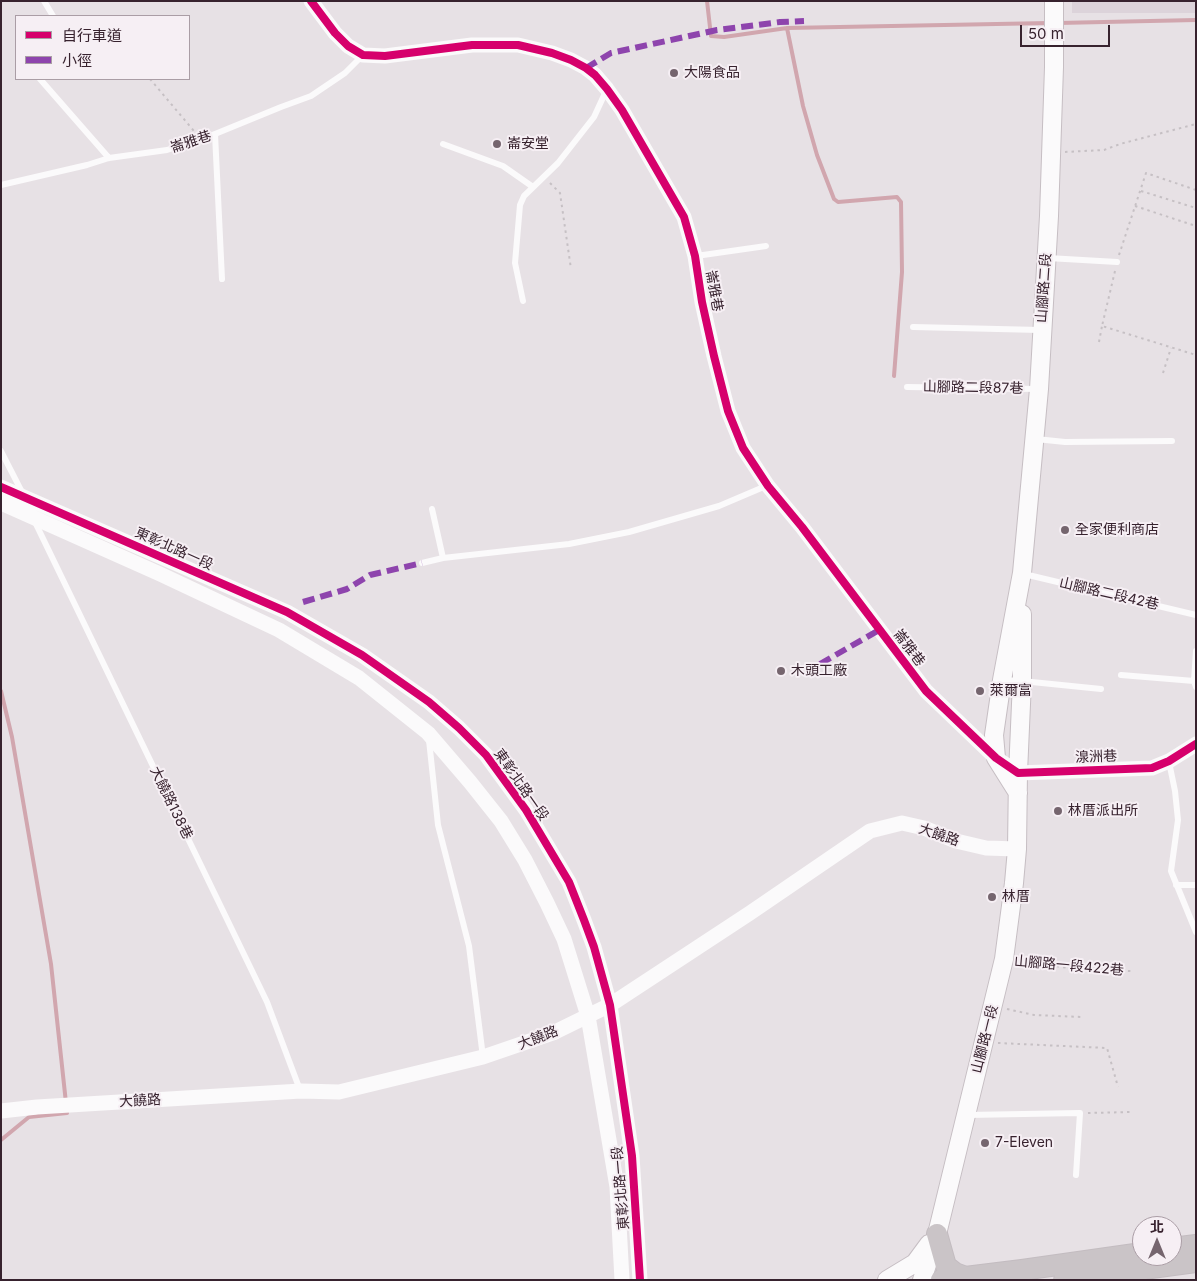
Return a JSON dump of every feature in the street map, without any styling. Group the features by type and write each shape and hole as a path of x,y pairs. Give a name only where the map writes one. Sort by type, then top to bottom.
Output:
{"highway":[{"path":"937,1234 946,1266 955,1274 966,1277"},
{"path":"1182,1246 1196,1244"},
{"path":"941,1280 1132,1254"},
{"path":"1064,1280 1196,1262"}],"main road":[{"name":"山腳路二段","path":"1018,793 1022,681 1022,573 1039,389 1047,258 1054,66 1054,1"},
{"name":"山腳路二段","path":"1018,793 996,758 994,736 1002,680 1022,573"},
{"name":"山腳路一段","path":"922,1280 937,1234 1004,959 1017,849 1018,793"},
{"path":"887,1280 915,1263 937,1234"}],"street":[{"path":"311,1 335,33 348,46 363,55"},
{"name":"崙雅巷","path":"363,55 385,56 472,44 518,45 552,53 571,60 586,68 607,89 622,110 684,217 695,256 702,302 728,411 743,448 768,486 802,527 926,691 996,758"},
{"name":"東彰北路一段","path":"1,487 287,612 362,655 429,702 486,755 526,810 569,882 594,948 610,1005 632,1156 643,1277"},
{"name":"東彰北路一段","path":"1,504 160,574 279,630 359,678 428,733 470,782 501,822 525,860 547,903 564,939 588,1016 617,1187 622,1280"},
{"name":"湶洲巷","path":"1018,773 1152,768 1169,762 1196,744"},
{"path":"996,758 1018,773"},
{"name":"大饒路","path":"1,1111 37,1107 301,1091 339,1092 483,1057 553,1034 610,1005 870,831 902,823 924,828 956,841 986,848 1017,849"}],"lane":[{"path":"44,1 52,15"},
{"name":"崙雅巷","path":"1,185 87,165 108,158 167,150 215,134 311,96 346,73 363,55"},
{"path":"41,80 108,158"},
{"path":"522,300 515,263 520,205 524,196 558,163 594,117 607,89"},
{"path":"215,134 222,279"},
{"path":"442,144 503,166 532,187"},
{"path":"695,256 766,246"},
{"path":"1047,258 1117,262"},
{"path":"914,326 1042,330"},
{"name":"山腳路二段87巷","path":"907,387 1039,389"},
{"path":"1034,438 1065,442 1172,441"},
{"name":"大饒路138巷","path":"1,451 267,1002 301,1091"},
{"path":"422,563 443,558 570,544 629,532 719,506 768,486"},
{"path":"432,509 443,558"},
{"name":"山腳路二段42巷","path":"1022,573 1196,615"},
{"path":"1121,675 1195,684 1196,651"},
{"path":"1002,680 1101,689"},
{"path":"428,733 438,825 469,946 483,1057"},
{"path":"1169,762 1178,820 1171,871 1196,932"},
{"path":"1176,886 1196,885"},
{"path":"966,1115 1080,1113 1076,1175"}],"path":[{"path":"151,80 200,138"},
{"path":"1050,152 1104,150 1196,124"},
{"path":"1098,342 1117,262 1146,173 1196,190"},
{"path":"544,176 560,193 571,269"},
{"path":"1140,190 1196,208"},
{"path":"1135,206 1196,226"},
{"path":"1102,326 1196,355"},
{"path":"1163,373 1171,348"},
{"path":"993,1006 1034,1016 1081,1018"},
{"path":"984,1042 1107,1048 1118,1087"},
{"path":"1080,1113 1130,1112"}],"shaded area":[{"path":"1072,1 1196,1 1196,13 1072,13"}],"waterway":[{"path":"707,1 711,36 724,37 787,28 1049,23"},
{"path":"1058,23 1196,20"},
{"path":"787,28 803,106 817,155 834,199 838,202 897,197 901,202 902,272 894,376"},
{"path":"1,691 12,737 51,964 66,1103"},
{"path":"1,1140 29,1117 67,1113 66,1110"}],"marked path":[{"path":"586,68 611,53 717,30 804,21"},
{"path":"303,602 347,589 370,575 422,563"},
{"path":"820,664 879,630"}],"cycle path":[{"path":"311,1 335,33 348,46 363,55 385,56 472,45 518,45 552,53 571,60 595,75 622,110 684,217 695,256 702,302 728,411 743,448 768,486 802,527 926,691 996,758 1018,773 1152,768 1169,761 1196,744"},
{"path":"1,487 287,612 362,655 429,702 486,755 526,810 569,882 594,947 610,1005 632,1156 640,1280"}],"place":[{"name":"大陽食品","path":"674,73"},
{"name":"崙安堂","path":"497,144"},
{"name":"全家便利商店","path":"1065,530"},
{"name":"木頭工廠","path":"781,671"},
{"name":"萊爾富","path":"980,691"},
{"name":"林厝派出所","path":"1058,811"},
{"name":"林厝","path":"992,897"},
{"name":"7-Eleven","path":"985,1143"}]}
